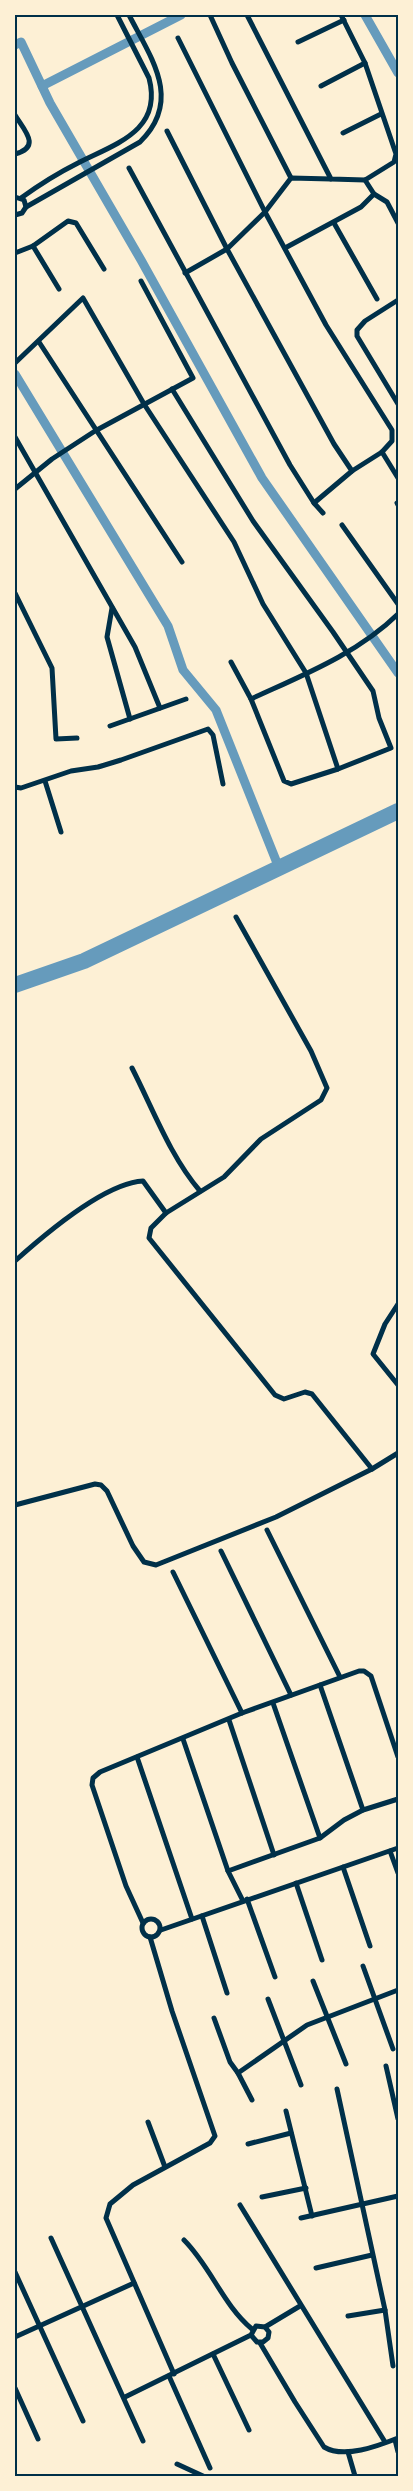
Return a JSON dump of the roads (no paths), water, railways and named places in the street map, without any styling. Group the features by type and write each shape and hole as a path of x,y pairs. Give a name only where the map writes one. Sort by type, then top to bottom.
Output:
{"street":[{"path":"26,207 18,197 90,157 120,143 140,127 151,104 152,89 149,78 117,15"},
{"path":"15,215 22,213 26,207 80,175 124,152 149,133 158,118 162,102 160,77 129,15"},
{"path":"210,15 232,64 291,178"},
{"path":"247,15 331,179"},
{"path":"291,178 365,180 396,159 396,154 365,63 343,17 298,42"},
{"path":"178,38 264,212 326,326 392,430 392,441 382,452 352,471 314,503"},
{"path":"321,86 365,63"},
{"path":"343,133 381,114"},
{"path":"15,115 30,140 30,145 28,149 15,154"},
{"path":"167,131 227,249 334,444 352,471"},
{"path":"120,143 124,152"},
{"path":"130,168 290,465 314,503 323,513"},
{"path":"185,273 227,249 264,212 291,178"},
{"path":"365,180 374,194 387,202 398,223"},
{"path":"285,248 361,207 374,194"},
{"path":"15,253 33,246 68,221 72,221 76,223 104,269"},
{"path":"334,222 377,299"},
{"path":"33,246 59,290"},
{"path":"15,489 74,444 193,378 141,281"},
{"path":"15,363 83,298 144,404 234,542 263,604 306,674 338,769"},
{"path":"398,308 396,301 360,325 357,336 398,404"},
{"path":"39,342 95,431 182,562"},
{"path":"172,389 253,522 348,653 373,691 379,718 391,748 338,769 291,784 284,781 251,699 231,662"},
{"path":"15,437 135,648 160,708"},
{"path":"382,452 398,478"},
{"path":"342,525 398,604"},
{"path":"15,593 52,668 56,739 78,738"},
{"path":"112,607 107,637 130,719"},
{"path":"251,699 348,653 384,628 398,614"},
{"path":"110,726 186,699"},
{"path":"15,787 21,788 71,771 98,767 208,729 213,736 223,784"},
{"path":"45,781 61,832"},
{"path":"236,917 310,1050 327,1088 326,1093 321,1100 262,1139 224,1176 166,1213 151,1228 149,1238 155,1248 275,1395 284,1399 305,1392 312,1394 372,1469"},
{"path":"132,1068 169,1143 191,1180 200,1191"},
{"path":"15,1261 71,1215 100,1197 131,1182 143,1181 166,1213"},
{"path":"398,1304 384,1324 373,1354 398,1385"},
{"path":"15,1505 95,1484 101,1485 107,1491 144,1562 156,1565 276,1517 372,1469 398,1453"},
{"path":"266,1530 340,1677"},
{"path":"221,1551 291,1695"},
{"path":"173,1572 242,1713"},
{"path":"144,1924 126,1886 92,1785 93,1778 100,1772 242,1713 359,1671 364,1671 371,1676 398,1757"},
{"path":"320,1685 363,1810"},
{"path":"273,1702 320,1838"},
{"path":"229,1720 274,1855"},
{"path":"183,1739 228,1871 245,1900 274,1977"},
{"path":"137,1757 192,1919"},
{"path":"228,1871 320,1838 344,1820 363,1810 398,1799"},
{"path":"150,1937 157,1936 161,1930 398,1848"},
{"path":"390,1851 398,1873"},
{"path":"343,1866 370,1946"},
{"path":"296,1883 322,1960"},
{"path":"202,1916 227,1993"},
{"path":"161,1930 159,1923 153,1919 144,1924 142,1930 150,1937 172,2011 215,2136 210,2144 133,2185 110,2204 106,2212 110,2229 210,2468"},
{"path":"363,1966 393,2049"},
{"path":"313,1981 346,2064"},
{"path":"238,2073 307,2025 398,1990"},
{"path":"268,1999 301,2085"},
{"path":"214,2018 230,2062 252,2100"},
{"path":"386,2066 398,2120"},
{"path":"337,2089 385,2310 393,2366"},
{"path":"286,2111 312,2216"},
{"path":"148,2122 165,2167"},
{"path":"248,2144 291,2133"},
{"path":"262,2197 306,2188"},
{"path":"301,2218 398,2196"},
{"path":"240,2205 300,2306 386,2442"},
{"path":"51,2238 143,2441"},
{"path":"184,2240 201,2257 236,2315 252,2329"},
{"path":"316,2268 372,2255"},
{"path":"15,2272 83,2421"},
{"path":"15,2337 134,2283"},
{"path":"252,2329 256,2326 265,2326 300,2306"},
{"path":"348,2316 385,2310"},
{"path":"260,2343 268,2338 269,2332 265,2326"},
{"path":"252,2329 251,2336 254,2341 260,2343 324,2447 330,2451 348,2452 396,2439 398,2452"},
{"path":"124,2397 251,2336"},
{"path":"213,2354 249,2430"},
{"path":"15,2388 38,2438"},
{"path":"348,2452 355,2476"},
{"path":"177,2464 202,2476"}],"waterway":[{"path":"42,86 181,15"},
{"path":"365,15 398,73"},
{"path":"15,45 21,42 50,103 141,260 262,478 398,673"},
{"path":"15,374 168,626 183,670 216,710 279,868"},
{"path":"15,985 84,961 398,811"}]}
